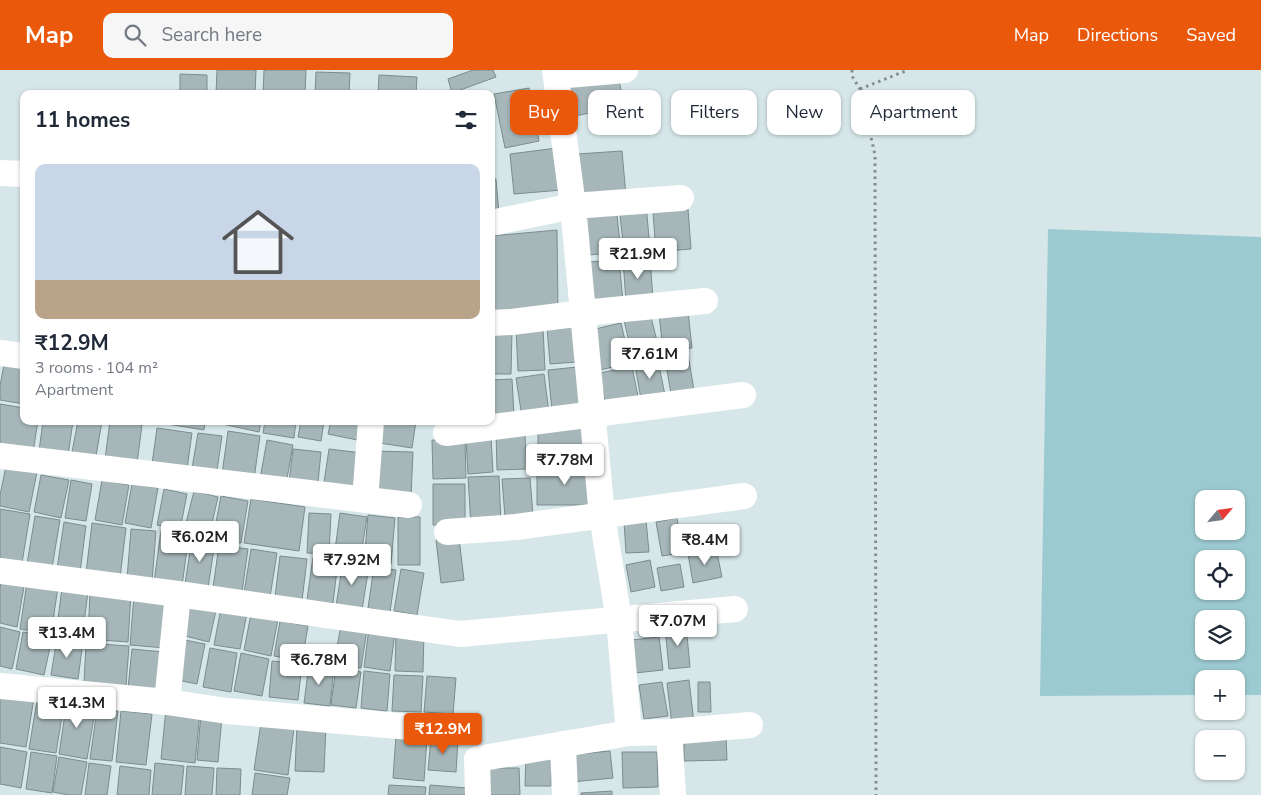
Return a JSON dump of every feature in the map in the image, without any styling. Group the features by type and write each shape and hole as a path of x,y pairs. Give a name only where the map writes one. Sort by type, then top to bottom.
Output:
{"street":[{"path":"625,70 555,73 573,206 602,516 619,620 629,733"},
{"path":"0,173 20,174"},
{"path":"495,222 573,206 682,198"},
{"path":"495,323 705,301"},
{"path":"0,353 20,356"},
{"path":"446,433 743,395"},
{"path":"365,500 371,425"},
{"path":"0,456 409,505"},
{"path":"447,532 516,527 744,496"},
{"path":"0,571 460,634 735,609"},
{"path":"167,702 178,594"},
{"path":"0,686 167,702 227,711 456,731"},
{"path":"478,795 477,759 629,733 669,732 750,725"},
{"path":"669,732 672,795"},
{"path":"562,744 565,795"}],"path":[{"path":"852,70 852,76 860,89 875,155 876,795"},
{"path":"860,89 908,70"}],"shaded area":[{"path":"1048,229 1261,237 1261,695 1245,695 1245,670 1195,670 1195,695 1040,696"}],"building":[{"path":"217,70 256,70 255,90 216,90"},
{"path":"264,70 306,70 305,90 263,90"},
{"path":"473,70 493,70 496,77 460,90 451,90 448,79"},
{"path":"316,72 350,73 349,90 315,90"},
{"path":"180,74 207,75 207,90 180,90"},
{"path":"618,74 621,90 588,90 588,113 578,115 578,90 565,90 564,85"},
{"path":"379,75 417,77 416,90 378,90"},
{"path":"510,91 510,135 538,135 539,141 505,148 495,94"},
{"path":"557,148 562,190 514,194 510,154"},
{"path":"622,151 626,196 580,199 577,154"},
{"path":"495,179 496,179 499,214 495,214"},
{"path":"646,204 650,249 624,251 619,207"},
{"path":"616,206 621,252 589,255 585,209"},
{"path":"688,209 691,249 656,252 653,212"},
{"path":"557,230 558,311 495,316 495,236"},
{"path":"650,258 653,299 626,301 623,260"},
{"path":"619,260 623,301 591,303 587,262"},
{"path":"688,311 692,348 663,351 659,314"},
{"path":"650,313 660,353 633,359 624,320"},
{"path":"621,323 630,363 600,370 591,330"},
{"path":"574,325 577,362 550,364 547,327"},
{"path":"543,328 545,370 518,371 516,329"},
{"path":"495,330 512,331 511,374 495,374"},
{"path":"688,355 694,390 671,394 665,358"},
{"path":"5,359 20,361 20,403 0,400 0,386"},
{"path":"658,361 665,395 641,399 635,365"},
{"path":"577,367 581,408 552,411 548,370"},
{"path":"632,367 639,401 606,407 599,373"},
{"path":"544,374 549,413 522,417 516,378"},
{"path":"512,379 514,415 495,416 495,380"},
{"path":"0,404 20,407 20,425 37,425 33,452 0,446"},
{"path":"538,421 586,421 586,455 538,455"},
{"path":"42,425 72,425 68,456 39,451"},
{"path":"77,425 101,425 95,462 71,457"},
{"path":"109,425 142,425 136,471 104,467"},
{"path":"173,425 205,425 204,430"},
{"path":"227,425 260,425 259,432"},
{"path":"264,425 296,425 294,438 263,433"},
{"path":"300,425 323,425 321,441 298,437"},
{"path":"330,425 365,425 362,441 328,434"},
{"path":"375,425 415,425 412,448 373,442"},
{"path":"157,428 192,433 186,476 151,471"},
{"path":"228,431 260,436 254,479 222,474"},
{"path":"496,432 525,432 526,469 497,470"},
{"path":"198,433 222,436 216,477 191,474"},
{"path":"491,437 493,472 468,474 466,438"},
{"path":"267,440 293,445 286,484 260,479"},
{"path":"432,440 465,440 466,478 433,479"},
{"path":"293,449 321,452 317,493 288,490"},
{"path":"329,449 362,453 357,494 323,489"},
{"path":"374,451 413,452 411,497 372,496"},
{"path":"6,466 37,472 29,512 0,506 0,495"},
{"path":"537,468 592,468 592,505 537,505"},
{"path":"41,475 69,480 61,518 34,512"},
{"path":"499,476 501,524 471,526 468,477"},
{"path":"530,478 533,515 505,517 502,479"},
{"path":"71,480 92,484 86,521 65,518"},
{"path":"102,480 129,485 122,525 95,520"},
{"path":"132,484 158,488 151,528 125,523"},
{"path":"433,484 465,484 465,525 433,525"},
{"path":"164,489 187,494 180,530 157,525"},
{"path":"194,491 218,497 209,537 184,531"},
{"path":"221,496 248,501 241,543 213,538"},
{"path":"251,499 305,507 299,551 244,543"},
{"path":"0,509 30,514 22,563 0,559"},
{"path":"309,513 331,514 329,554 307,553"},
{"path":"340,513 367,517 360,561 334,557"},
{"path":"368,515 395,518 391,564 364,562"},
{"path":"35,516 60,520 52,568 27,564"},
{"path":"398,517 420,517 420,565 398,565"},
{"path":"677,518 683,553 662,556 656,522"},
{"path":"646,520 649,552 626,553 624,522"},
{"path":"64,522 86,526 80,572 57,569"},
{"path":"92,523 126,528 120,578 86,573"},
{"path":"131,529 156,531 152,582 127,579"},
{"path":"161,531 189,534 182,586 154,582"},
{"path":"192,538 215,542 208,588 185,584"},
{"path":"459,538 464,580 441,583 436,540"},
{"path":"219,545 248,549 242,592 213,588"},
{"path":"716,548 722,577 693,583 688,554"},
{"path":"251,549 277,553 270,597 244,593"},
{"path":"280,556 307,559 302,601 275,597"},
{"path":"313,557 338,561 333,603 307,600"},
{"path":"650,560 655,587 631,592 626,565"},
{"path":"343,562 369,566 362,610 336,606"},
{"path":"680,564 684,587 661,591 657,568"},
{"path":"374,567 396,570 390,612 368,608"},
{"path":"401,569 424,573 417,615 394,611"},
{"path":"2,577 25,581 17,627 0,623 0,587"},
{"path":"27,582 58,587 51,634 20,629"},
{"path":"62,588 88,592 82,638 56,634"},
{"path":"90,591 131,593 128,642 88,639"},
{"path":"134,595 170,599 165,648 130,645"},
{"path":"188,599 217,606 209,642 181,635"},
{"path":"221,608 247,613 240,649 214,645"},
{"path":"251,614 278,619 271,656 244,650"},
{"path":"280,621 308,626 302,661 274,656"},
{"path":"341,625 367,630 361,668 334,664"},
{"path":"686,625 690,667 669,669 665,627"},
{"path":"0,627 20,632 12,669 0,666"},
{"path":"369,628 395,632 390,671 364,667"},
{"path":"23,632 52,638 44,675 16,669"},
{"path":"396,633 424,633 423,672 395,671"},
{"path":"659,637 663,670 635,673 631,640"},
{"path":"57,638 83,642 78,679 51,675"},
{"path":"180,639 205,644 197,684 172,679"},
{"path":"86,643 129,646 126,686 84,683"},
{"path":"210,648 237,653 231,692 203,687"},
{"path":"132,649 164,652 160,691 128,688"},
{"path":"241,653 269,659 262,696 234,691"},
{"path":"272,661 302,664 298,700 269,697"},
{"path":"309,665 334,668 330,706 304,703"},
{"path":"336,668 361,672 356,708 331,705"},
{"path":"364,671 390,674 387,711 361,708"},
{"path":"394,675 423,676 421,712 392,711"},
{"path":"427,676 456,678 453,714 424,712"},
{"path":"689,680 694,723 672,726 667,683"},
{"path":"662,682 668,716 644,719 639,685"},
{"path":"698,682 710,682 711,712 698,712"},
{"path":"0,692 34,698 26,747 0,743"},
{"path":"38,694 65,698 56,753 29,749"},
{"path":"67,700 96,705 87,759 59,754"},
{"path":"97,709 118,711 112,761 90,759"},
{"path":"166,709 200,712 195,763 161,759"},
{"path":"121,711 152,714 146,765 116,762"},
{"path":"201,714 222,716 218,762 197,760"},
{"path":"262,716 295,721 288,775 254,770"},
{"path":"297,724 326,725 324,772 295,771"},
{"path":"396,735 427,738 424,781 393,778"},
{"path":"726,736 727,760 684,761 684,737"},
{"path":"431,738 458,740 456,772 428,770"},
{"path":"0,747 27,752 21,788 0,784"},
{"path":"610,751 613,778 572,782 569,755"},
{"path":"31,752 57,756 52,793 26,789"},
{"path":"622,752 657,752 658,787 623,788"},
{"path":"526,756 552,758 551,786 525,786"},
{"path":"59,757 87,762 81,795 53,792"},
{"path":"89,763 111,766 107,795 85,795"},
{"path":"155,763 184,766 181,795 152,795"},
{"path":"120,766 151,770 149,795 117,795"},
{"path":"187,766 214,768 212,795 185,795"},
{"path":"217,768 241,769 240,795 216,795"},
{"path":"487,768 519,768 520,795 488,795"},
{"path":"255,773 290,778 287,795 252,795"},
{"path":"389,785 426,787 425,795 388,795"},
{"path":"430,785 467,788 467,795 429,795"},
{"path":"612,791 612,795 581,795 581,793"}]}
